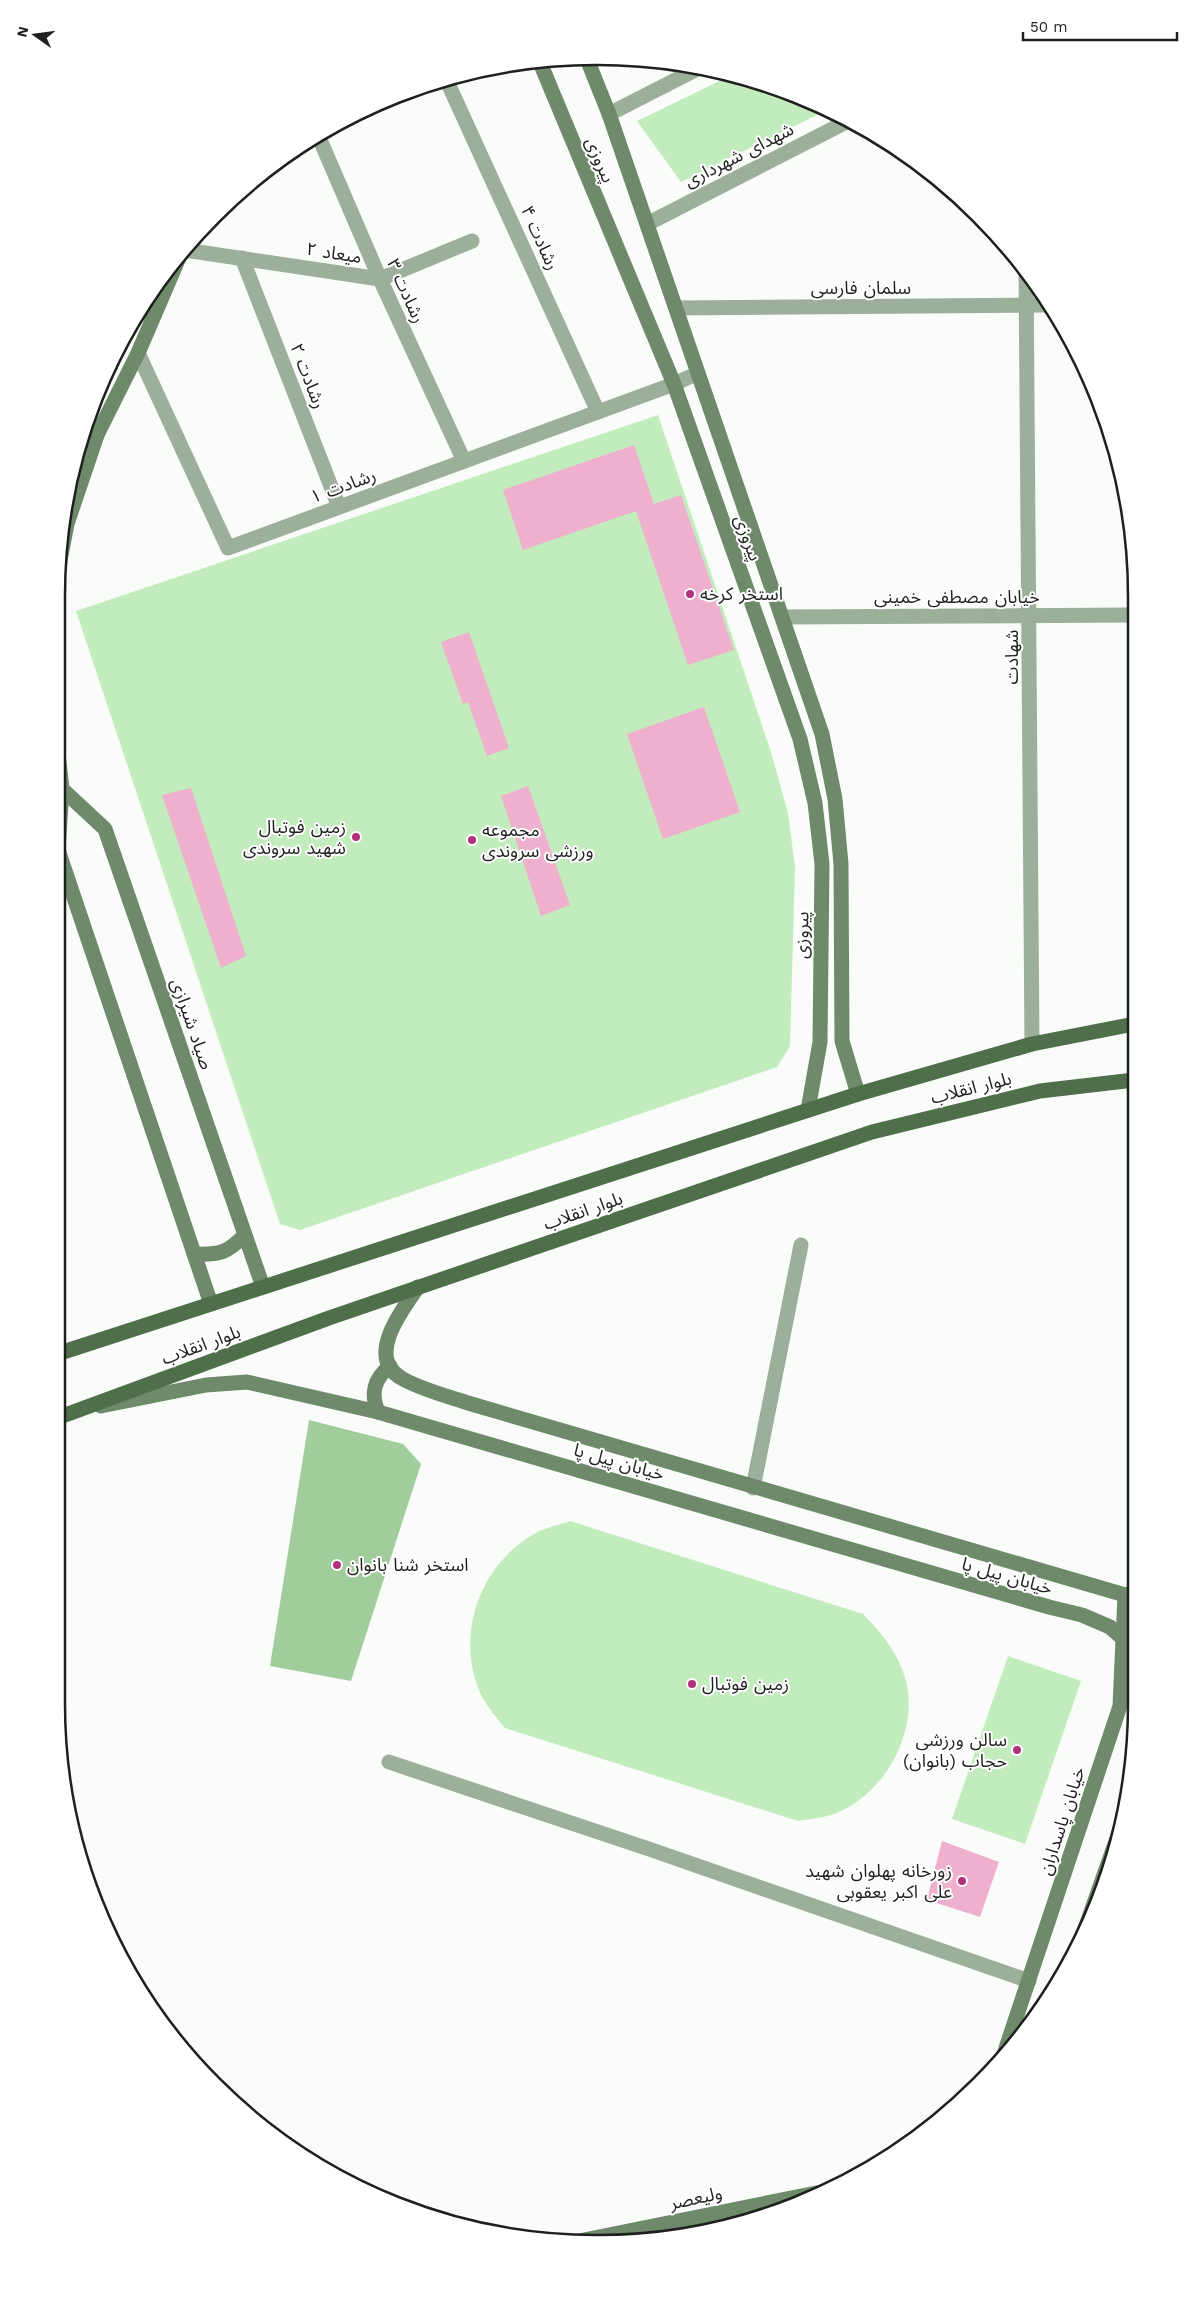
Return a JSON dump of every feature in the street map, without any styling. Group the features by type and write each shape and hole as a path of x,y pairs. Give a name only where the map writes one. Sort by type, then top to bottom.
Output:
{"main road":[{"name":"پیروزی","path":"590,65 609,114 822,734 835,798 841,864 842,1041 858,1094"},
{"name":"پیروزی","path":"542,68 674,384 800,739 815,803 822,864 820,1042 808,1110"},
{"path":"75,496 92,431 138,352 168,283"},
{"name":"صیاد شیرازی","path":"65,793 105,829 263,1287"},
{"path":"65,871 211,1304"},
{"name":"بلوار انقلاب","path":"65,1351 858,1094 1032,1044 1128,1025"},
{"name":"بلوار انقلاب","path":"65,1415 329,1318 872,1132 1040,1091 1128,1081"},
{"path":"194,1254 216,1255 231,1249 245,1235"},
{"path":"378,1412 374,1402 376,1381 390,1366 385,1347 394,1321 418,1287"},
{"name":"خیابان پیل پا","path":"390,1366 402,1379 468,1403 753,1488 1128,1596"},
{"name":"خیابان پیل پا","path":"78,1411 206,1385 247,1382 378,1412 1082,1615 1110,1627 1128,1644"},
{"name":"خیابان پاسداران","path":"1010,2037 1120,1706 1122,1639 1128,1614"},
{"name":"ولیعصر","path":"612,2235 787,2200"}],"street":[{"path":"609,114 689,73"},
{"name":"رشادت ۴","path":"449,86 598,412"},
{"name":"شهدای شهرداری","path":"647,224 841,125"},
{"name":"رشادت ۳","path":"321,142 380,279 464,461"},
{"name":"میعاد ۲","path":"193,251 380,279 472,241"},
{"name":"رشادت ۲","path":"242,258 339,507"},
{"name":"شهادت","path":"1026,284 1032,1044"},
{"name":"سلمان فارسی","path":"676,308 1041,305"},
{"name":"رشادت ۱","path":"138,352 228,548 674,384 698,373"},
{"name":"خیابان مصطفی خمینی","path":"782,617 1128,615"},
{"path":"753,1488 801,1246"},
{"path":"389,1762 649,1849 1029,1981"}],"shaded area":[{"path":"721,80 767,93 819,114 681,182 637,121"},
{"name":"مجموعه ورزشی سروندی","path":"658,415 771,752 788,813 795,867 790,1046 777,1067 300,1230 280,1224 76,611"},
{"name":"استخر شنا بانوان","path":"309,1420 403,1444 421,1464 351,1681 270,1666"},
{"name":"زمین فوتبال","path":"570,1521 863,1614 890,1646 902,1669 908,1690 908,1712 904,1735 896,1756 884,1775 869,1792 851,1806 831,1815 798,1821 505,1728 482,1697 474,1674 470,1651 471,1628 476,1605 498,1565 515,1548 538,1532"},
{"name":"سالن ورزشی حجاب (بانوان)","path":"1008,1656 1081,1681 1025,1844 952,1819"}],"building":[{"name":"استخر کرخه","path":"634,445 654,504 681,495 734,650 688,665 636,511 523,550 503,490"},
{"path":"469,632 509,748 487,756 468,702 463,704 441,642"},
{"path":"704,707 740,812 663,839 627,734"},
{"path":"528,786 570,905 541,916 501,796"},
{"path":"191,788 246,956 221,968 162,795"},
{"name":"زورخانه پهلوان شهید علی اکبر یعقوبی","path":"942,1841 999,1862 980,1917 927,1900"}],"place":[{"name":"استخر کرخه","path":"690,594"},
{"name":"زمین فوتبال شهید سروندی","path":"356,837"},
{"name":"مجموعه ورزشی سروندی","path":"472,840"},
{"name":"استخر شنا بانوان","path":"337,1565"},
{"name":"زمین فوتبال","path":"692,1684"},
{"name":"سالن ورزشی حجاب (بانوان)","path":"1017,1750"},
{"name":"زورخانه پهلوان شهید علی اکبر یعقوبی","path":"962,1881"}]}
